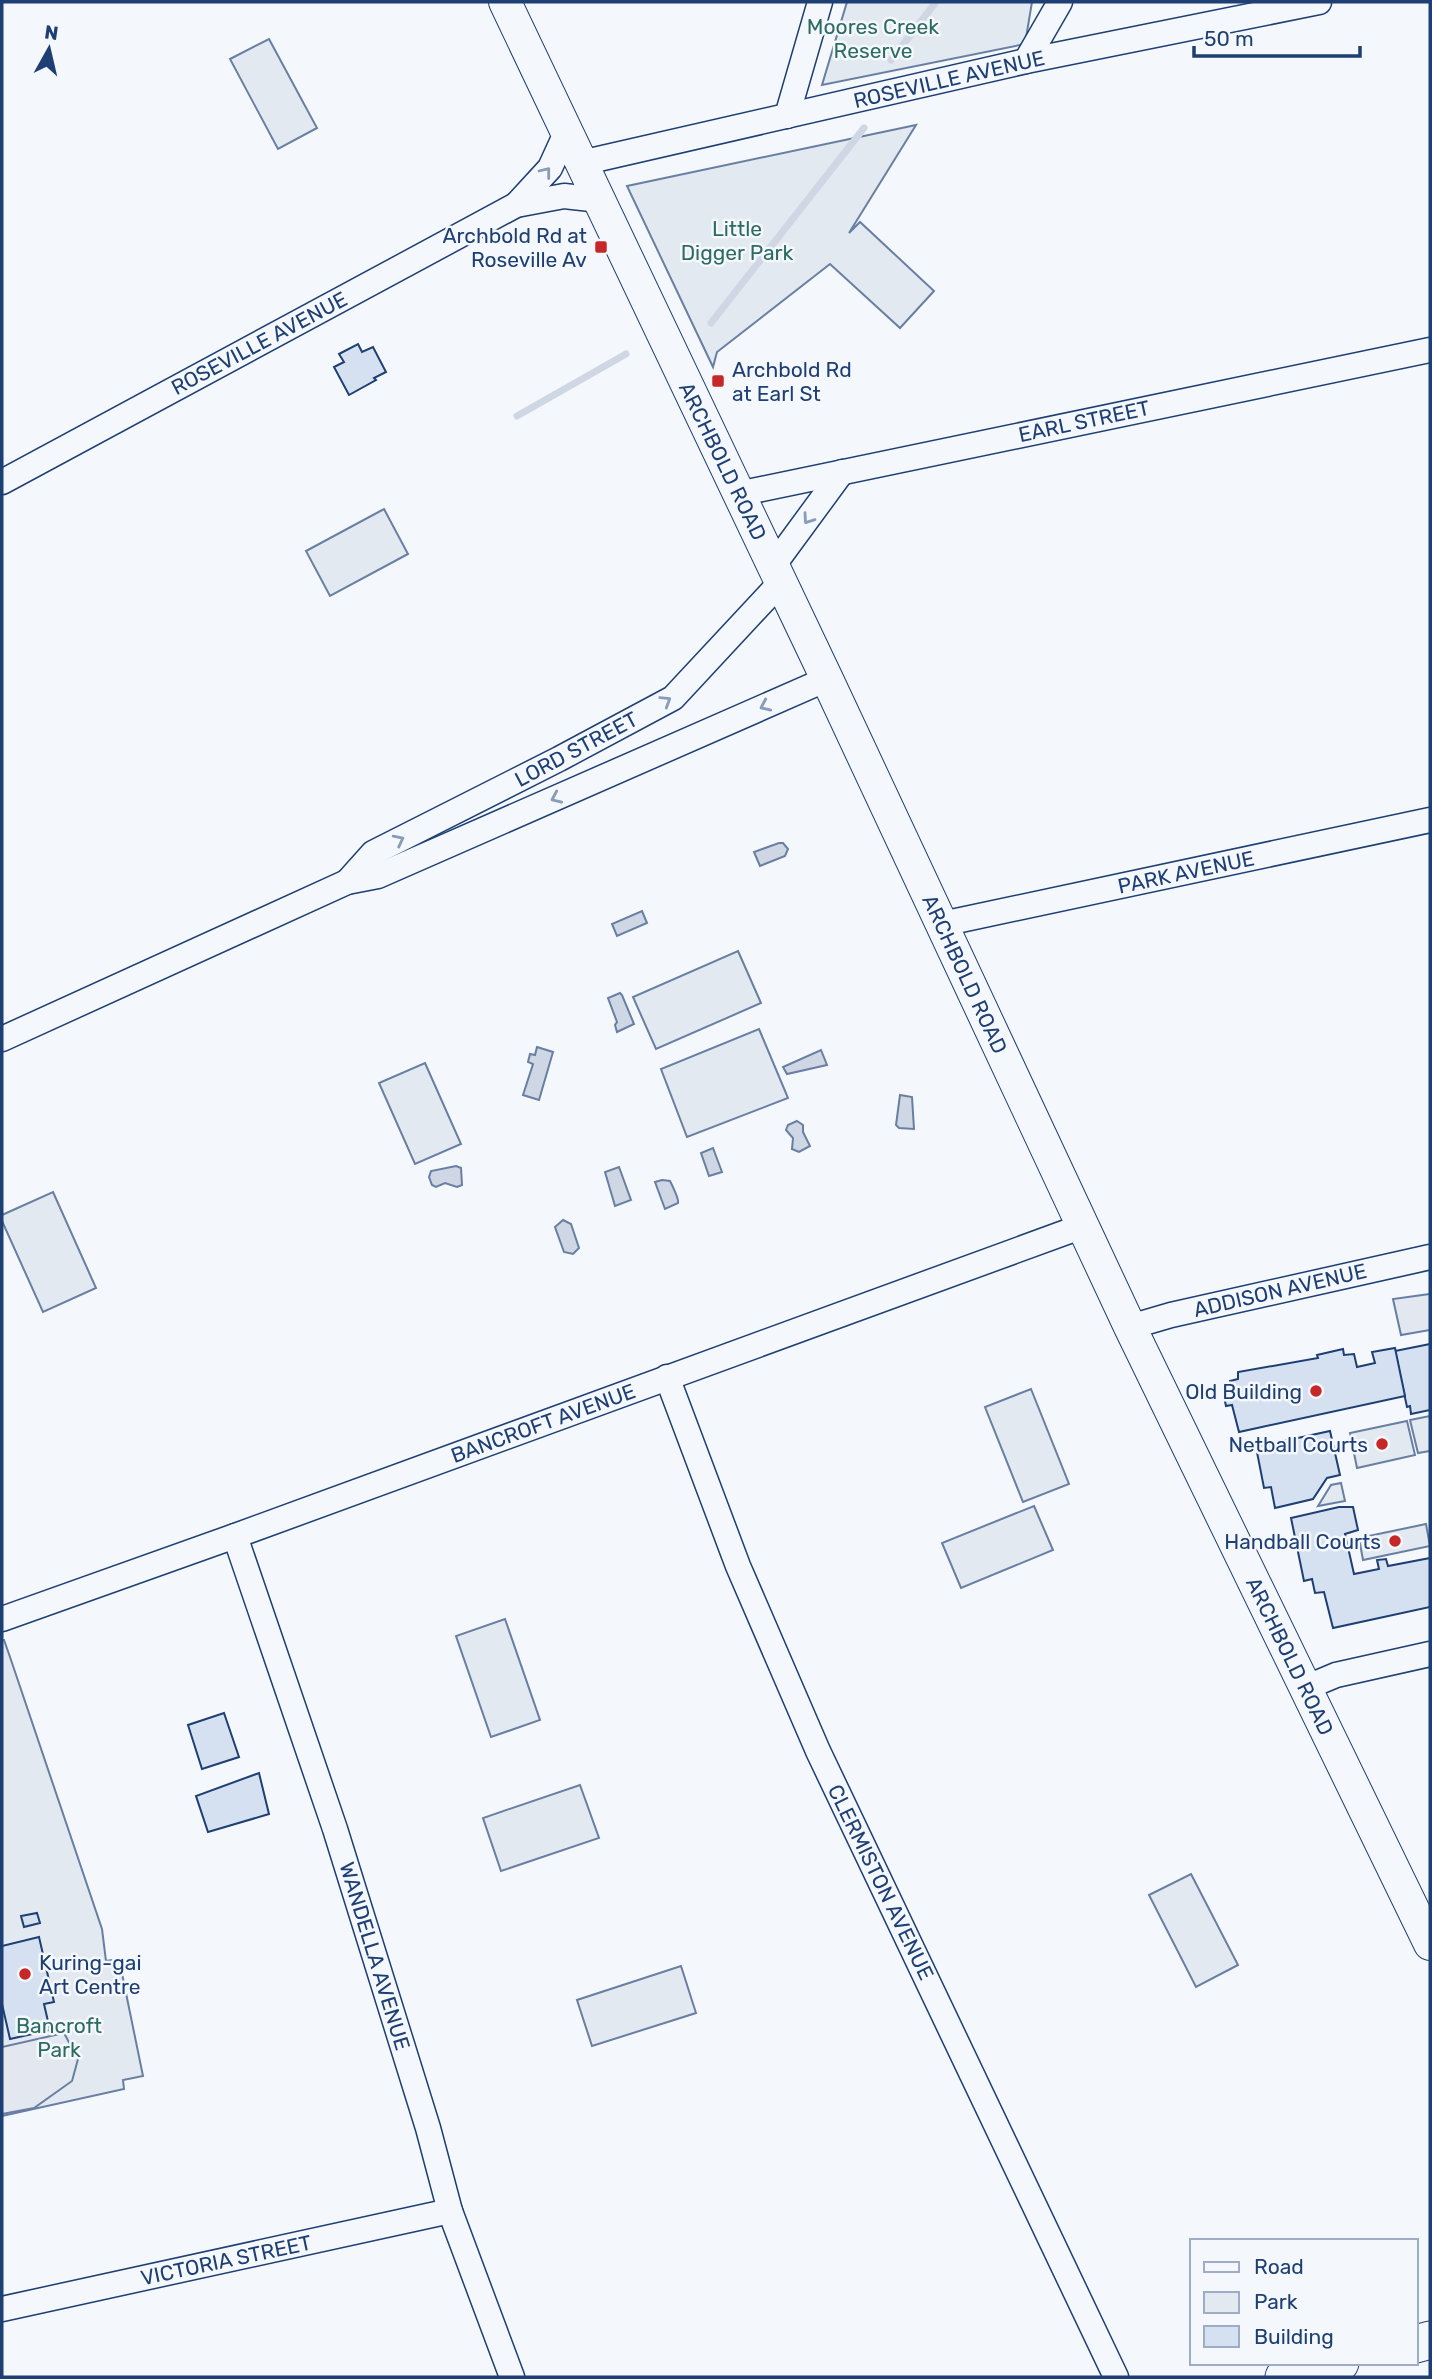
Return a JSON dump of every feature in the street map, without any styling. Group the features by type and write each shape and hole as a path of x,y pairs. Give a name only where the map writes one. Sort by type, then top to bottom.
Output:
{"highway":[{"path":"1284,2377 1332,2365"}],"main road":[{"name":"ARCHBOLD ROAD","path":"505,2 827,679 1130,1327 1305,1688 1420,1899 1430,1944"}],"street":[{"path":"786,116 820,2"},
{"path":"1026,61 1060,2"},
{"name":"ROSEVILLE AVENUE","path":"581,163 1026,61 1319,2"},
{"name":"ROSEVILLE AVENUE","path":"516,205 550,167 566,133"},
{"name":"ROSEVILLE AVENUE","path":"2,482 516,205 564,196 600,200"},
{"name":"EARL STREET","path":"738,494 1430,350"},
{"name":"LORD STREET","path":"347,882 373,853 673,698 777,574 842,472"},
{"name":"LORD STREET","path":"2,1039 347,882 378,876 827,679"},
{"name":"PARK AVENUE","path":"942,925 1430,820"},
{"name":"BANCROFT AVENUE","path":"2,1619 1083,1226"},
{"name":"ADDISON AVENUE","path":"1130,1327 1171,1315 1430,1257"},
{"name":"CLERMISTON AVENUE","path":"667,1377 738,1566 818,1751 1115,2377"},
{"name":"WANDELLA AVENUE","path":"235,1536 335,1829 428,2128 450,2211 512,2377"},
{"path":"1305,1688 1336,1675 1430,1654"},
{"name":"VICTORIA STREET","path":"2,2309 450,2211"}],"green space":[{"name":"Moores Creek Reserve","path":"847,2 1032,2 1025,44 822,85"},
{"path":"269,39 317,128 278,149 230,59"},
{"name":"Little Digger Park","path":"916,125 849,233 860,222 934,291 900,328 830,264 717,352 713,367 627,186"},
{"path":"384,509 408,554 330,596 306,551"},
{"path":"738,951 761,1003 656,1049 633,997"},
{"path":"759,1029 788,1098 687,1137 661,1069"},
{"path":"425,1063 461,1144 415,1164 379,1083"},
{"path":"53,1192 96,1288 43,1312 2,1221 2,1215"},
{"path":"1031,1389 1069,1484 1023,1502 985,1407"},
{"path":"1430,1416 1430,1451 1418,1453 1410,1420"},
{"name":"Netball Courts","path":"1407,1421 1415,1455 1357,1468 1350,1433"},
{"path":"1341,1483 1345,1501 1318,1506 1331,1485"},
{"path":"1034,1506 1053,1550 961,1588 942,1543"},
{"name":"Handball Courts","path":"1426,1524 1430,1546 1363,1560 1359,1538"},
{"path":"505,1619 540,1720 491,1737 456,1636"},
{"name":"Bancroft Park","path":"2,1640 102,1929 106,1961 119,1959 143,2076 123,2080 124,2089 2,2116"},
{"path":"580,1785 599,1838 501,1871 483,1818"},
{"path":"1191,1874 1238,1965 1196,1987 1149,1895"},
{"path":"681,1966 696,2013 592,2046 577,2000"}],"shaded area":[{"path":"783,843 788,849 785,856 760,866 754,852"},
{"path":"642,911 647,923 617,936 612,924"},
{"path":"620,993 634,1024 617,1032 617,1022 608,998"},
{"path":"537,1047 553,1052 539,1100 523,1095 533,1064 528,1062 530,1054 535,1055"},
{"path":"821,1050 827,1065 787,1074 783,1067"},
{"path":"900,1095 912,1097 914,1129 899,1128 896,1125"},
{"path":"797,1121 803,1125 803,1132 810,1146 799,1152 792,1149 793,1138 786,1130 788,1125"},
{"path":"713,1148 722,1172 709,1176 701,1153"},
{"path":"456,1166 461,1168 462,1185 432,1185 429,1177 431,1171"},
{"path":"619,1167 631,1200 615,1206 605,1172"},
{"path":"670,1181 678,1201 665,1209 655,1182"},
{"path":"563,1220 571,1224 579,1248 573,1254 564,1252 555,1227"},
{"path":"1430,1294 1430,1330 1401,1335 1393,1299"},
{"path":"64,2033 78,2059 72,2081 34,2108 2,2114 2,2047"}],"building":[{"path":"358,344 362,352 373,347 386,372 349,395 334,367 344,362 339,354"},
{"path":"1430,1344 1430,1410 1411,1414 1410,1406 1407,1407 1395,1351"},
{"name":"Old Building","path":"1395,1348 1405,1396 1239,1432 1232,1405 1226,1406 1223,1392 1231,1390 1230,1381 1238,1379 1238,1372 1318,1358 1317,1355 1343,1349 1344,1355 1354,1354 1357,1367 1375,1363 1372,1352"},
{"path":"1330,1431 1340,1475 1327,1478 1313,1499 1275,1508 1271,1487 1264,1488 1256,1447"},
{"path":"1339,1507 1353,1507 1358,1530 1345,1534 1354,1574 1379,1569 1377,1560 1386,1559 1388,1566 1430,1558 1430,1607 1333,1628 1324,1592 1315,1593 1312,1579 1304,1581 1291,1518"},
{"path":"224,1713 239,1757 202,1769 188,1725"},
{"path":"259,1773 269,1814 208,1832 196,1796"},
{"path":"37,1913 40,1923 24,1927 21,1916"},
{"name":"Kuring-gai Art Centre","path":"39,1937 54,2002 44,2004 50,2030 10,2039 2,2004 2,1946"}],"waterway":[{"path":"891,60 936,2"},
{"path":"711,323 864,128"},
{"path":"517,416 626,354"}],"place":[{"name":"Archbold Rd at Roseville Av","path":"601,247"},
{"name":"Archbold Rd at Earl St","path":"718,381"},
{"name":"Old Building","path":"1316,1391"},
{"name":"Netball Courts","path":"1382,1444"},
{"name":"Handball Courts","path":"1395,1541"},
{"name":"Kuring-gai Art Centre","path":"25,1974"}]}
